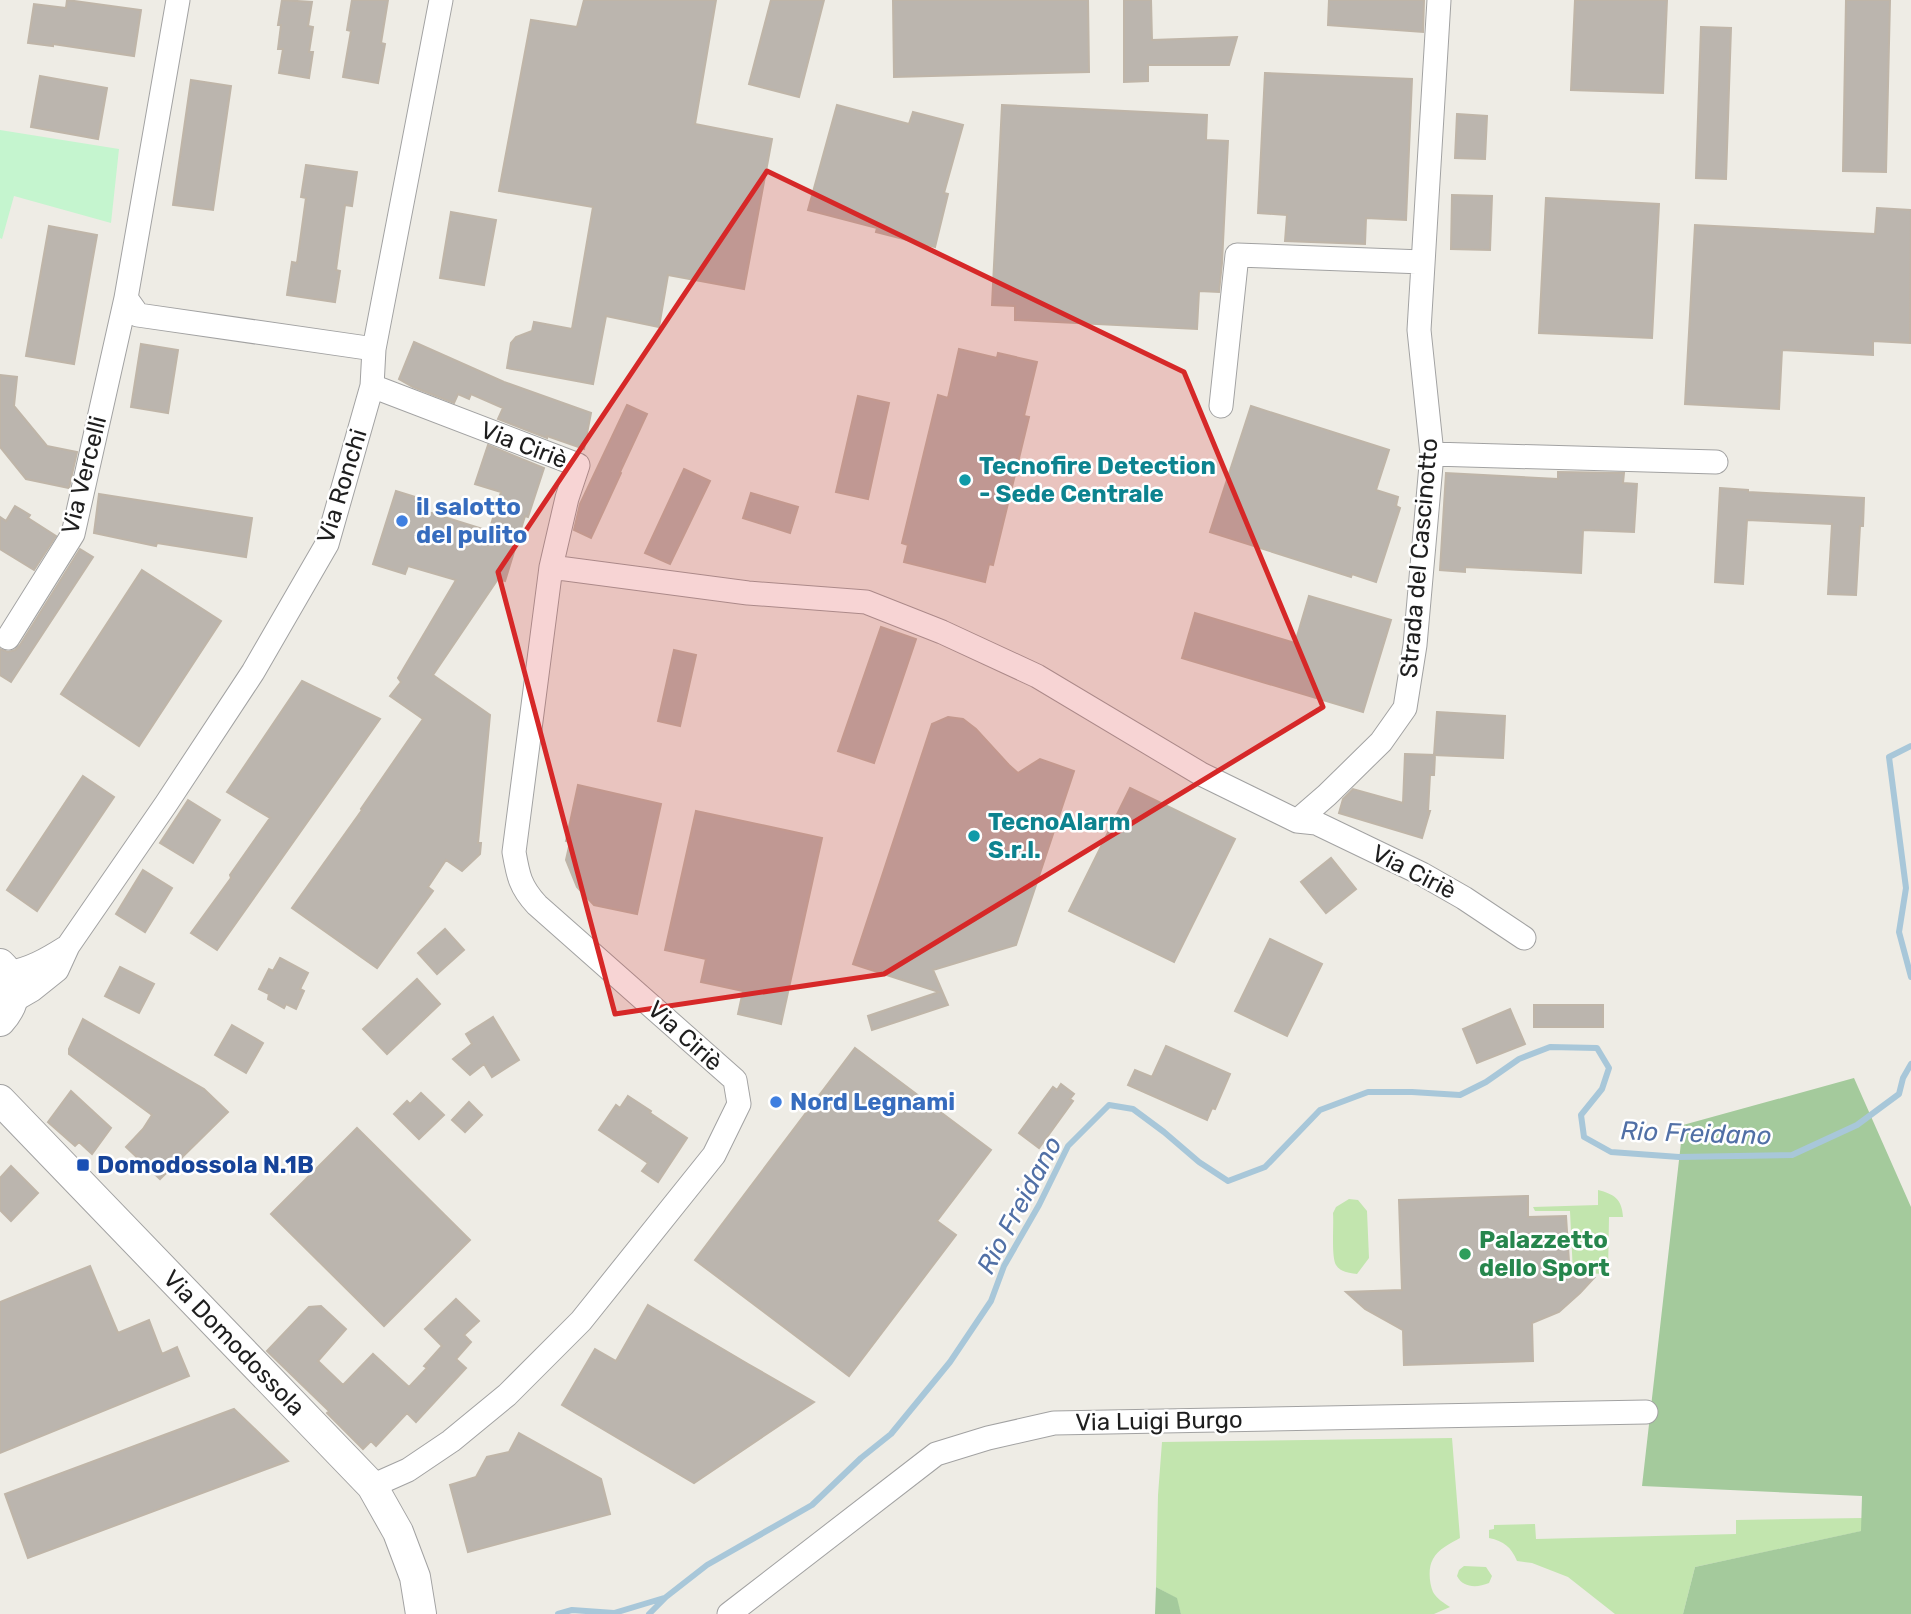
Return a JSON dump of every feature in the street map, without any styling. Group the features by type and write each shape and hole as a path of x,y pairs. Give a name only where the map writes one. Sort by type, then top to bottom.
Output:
{"street":[{"name":"Via Vercelli","path":"8,638 73,534 126,298 178,0"},
{"name":"Via Ronchi","path":"5,990 32,990 57,970 68,946 253,671 327,544 372,386 374,349 441,0"},
{"name":"Strada del Cascinotto","path":"1297,821 1381,742 1405,708 1415,645 1432,454 1419,330 1439,0"},
{"path":"1221,407 1237,255 1423,262"},
{"path":"126,298 138,314 374,349"},
{"name":"Via Ciriè","path":"372,386 578,466 551,567 513,852 518,877 537,905 735,1080 739,1104 714,1155 581,1321 507,1395 451,1441 408,1470 372,1486"},
{"path":"1432,454 1716,462"},
{"name":"Via Ciriè","path":"551,567 748,593 866,602 942,632 1037,676 1200,774 1297,821 1316,823 1422,874 1524,938"},
{"name":"Via Domodossola","path":"0,1100 372,1486 398,1532 415,1577 422,1614"},
{"name":"Via Luigi Burgo","path":"729,1614 936,1454 988,1438 1054,1423 1646,1412"}],"highlighted area":[{"path":"767,171 1184,372 1323,707 884,974 615,1014 498,572"}],"green space":[{"path":"0,130 119,149 111,223 14,196 2,239 0,238"},
{"path":"1854,1078 1911,1207 1911,1614 1683,1614 1695,1567 1861,1531 1862,1496 1642,1486 1683,1125"},
{"path":"1598,1190 1616,1198 1623,1217 1609,1217 1608,1274 1573,1273 1570,1211 1535,1211 1533,1207 1598,1205"},
{"path":"1349,1199 1358,1200 1367,1211 1369,1258 1357,1274 1340,1269 1336,1265 1334,1255 1333,1213 1336,1207"},
{"path":"1452,1438 1460,1538 1435,1555 1431,1562 1430,1575 1433,1592 1450,1607 1434,1614 1181,1614 1176,1598 1156,1587 1162,1442"},
{"path":"1862,1518 1862,1531 1695,1567 1683,1614 1615,1614 1568,1577 1532,1563 1517,1561 1506,1545 1489,1538 1489,1530 1494,1529 1494,1525 1535,1524 1536,1539 1736,1534 1736,1520"},
{"path":"1464,1566 1486,1567 1492,1576 1489,1583 1475,1586 1463,1583 1457,1576"},
{"path":"1156,1587 1177,1598 1181,1614 1155,1614"}],"building":[{"path":"67,0 141,10 134,56 28,43 34,4 66,8"},
{"path":"282,0 312,2 308,26 313,27 309,78 279,73 283,49 278,49"},
{"path":"352,0 388,0 381,43 385,44 378,83 343,77 351,31 347,30"},
{"path":"584,0 716,0 695,124 772,139 744,289 668,275 659,327 606,316 593,384 507,368 511,343 516,337 532,331 534,322 572,329 593,207 499,191 531,20 577,27"},
{"path":"771,0 824,0 799,97 749,84"},
{"path":"893,0 1088,0 1089,72 894,77"},
{"path":"1124,0 1151,0 1152,40 1237,37 1229,65 1148,65 1148,81 1124,82"},
{"path":"1329,0 1424,0 1423,32 1328,25"},
{"path":"1575,0 1667,0 1663,93 1571,90"},
{"path":"1846,0 1890,0 1886,172 1843,171"},
{"path":"1701,27 1731,28 1726,179 1696,178"},
{"path":"1265,73 1412,79 1406,220 1366,218 1365,244 1285,241 1287,215 1258,213"},
{"path":"40,76 107,88 98,139 31,127"},
{"path":"191,80 231,86 213,210 173,205"},
{"path":"837,105 909,124 913,112 963,125 944,193 948,194 935,247 876,232 877,228 808,210"},
{"path":"1002,105 1207,115 1206,140 1228,141 1219,292 1199,291 1197,329 1015,320 1015,306 992,305"},
{"path":"1457,114 1487,116 1485,159 1455,158"},
{"path":"306,165 357,172 352,206 345,205 336,270 340,271 335,302 287,295 292,262 297,263 306,198 301,197"},
{"path":"1452,195 1492,196 1490,250 1451,249"},
{"path":"1546,198 1659,204 1652,338 1539,333"},
{"path":"1877,208 1911,210 1910,343 1873,341 1873,355 1782,350 1779,409 1685,404 1695,225 1875,234"},
{"path":"451,212 496,220 484,285 440,278"},
{"path":"49,226 97,235 74,364 26,356"},
{"path":"414,342 504,382 591,413 584,449 498,419 503,408 471,394 469,399 458,394 454,403 399,379"},
{"path":"141,344 178,350 168,413 131,407"},
{"name":"Tecnofire Detection - Sede Centrale","path":"959,349 997,358 998,353 1037,362 1024,416 1029,417 993,565 989,564 985,582 904,562 908,545 902,543 938,395 948,398"},
{"path":"0,375 17,377 14,406 47,446 77,452 69,488 26,479 0,447"},
{"path":"858,396 889,403 868,499 836,492"},
{"path":"627,405 647,414 591,538 574,530 580,504"},
{"path":"1251,406 1389,450 1376,490 1398,497 1396,506 1400,508 1376,582 1352,574 1351,577 1210,532"},
{"path":"488,445 544,468 528,517 525,516 505,581 498,579 433,675 490,715 478,843 481,843 480,854 462,871 446,860 428,887 433,891 377,968 292,908 423,719 390,696 401,682 398,678 456,580 408,566 405,574 373,564 396,491 428,501 425,511 489,531 501,492 475,484"},
{"path":"684,469 710,481 670,564 645,553"},
{"path":"1558,472 1624,473 1623,483 1637,484 1634,532 1583,530 1581,573 1465,567 1465,572 1440,570 1446,473 1558,479"},
{"path":"1720,488 1864,498 1856,595 1828,594 1832,524 1747,520 1743,584 1715,582"},
{"path":"751,493 798,507 790,533 743,518"},
{"path":"99,494 252,518 246,557 157,543 156,546 94,533"},
{"path":"15,506 56,536 34,570 0,549 0,517 6,521"},
{"path":"80,549 93,557 11,682 0,675 0,649 8,652 20,645"},
{"path":"142,570 221,621 139,746 61,694"},
{"path":"1309,596 1391,620 1363,712 1182,658 1195,613 1295,643"},
{"path":"881,627 916,639 874,763 838,751"},
{"path":"674,650 696,655 680,726 658,721"},
{"path":"302,681 380,719 217,950 191,933 270,818 227,792"},
{"path":"1437,712 1505,716 1503,758 1434,755"},
{"name":"TecnoAlarm S.r.l.","path":"948,717 963,719 976,729 1018,773 1040,759 1074,771 1016,945 933,970 948,1005 872,1030 868,1016 939,992 853,964 932,724"},
{"path":"1405,754 1435,755 1434,775 1430,775 1430,811 1422,838 1339,813 1343,799 1353,789 1403,803"},
{"path":"83,776 114,797 37,911 7,890"},
{"path":"578,785 661,804 637,914 594,905 577,887 566,860 570,842 566,841"},
{"path":"1130,788 1235,839 1174,962 1069,911"},
{"path":"188,800 220,820 193,863 160,843"},
{"path":"696,811 822,838 781,1024 738,1014 743,991 701,982 706,959 665,950"},
{"path":"1331,858 1356,889 1326,913 1301,882"},
{"path":"143,870 172,888 145,932 116,914"},
{"path":"445,929 464,950 437,974 418,953"},
{"path":"1270,939 1322,964 1287,1036 1235,1011"},
{"path":"280,958 308,973 300,989 304,991 296,1009 286,1004 284,1008 268,999 269,994 259,989 269,969 273,971"},
{"path":"120,967 154,984 139,1013 105,996"},
{"path":"417,979 440,1004 387,1054 363,1029"},
{"path":"1534,1005 1603,1005 1603,1027 1534,1027"},
{"path":"1510,1009 1525,1044 1477,1063 1463,1029"},
{"path":"493,1017 519,1060 492,1077 484,1064 470,1075 453,1059 472,1044 466,1034"},
{"path":"83,1019 204,1089 228,1112 160,1179 126,1147 152,1115 69,1054"},
{"path":"232,1025 263,1043 246,1073 215,1055"},
{"path":"1166,1046 1230,1074 1215,1109 1212,1108 1207,1120 1128,1085 1135,1070 1152,1077"},
{"path":"855,1048 991,1150 937,1221 956,1235 849,1376 695,1260"},
{"path":"1061,1084 1074,1094 1070,1099 1073,1101 1039,1148 1019,1133 1053,1087 1057,1090"},
{"path":"71,1091 111,1128 92,1154 79,1142 75,1146 48,1122"},
{"path":"421,1093 444,1115 419,1139 394,1114 407,1101 410,1104"},
{"path":"628,1096 687,1138 658,1182 642,1171 648,1163 599,1130 616,1105 620,1108"},
{"path":"469,1102 482,1115 465,1132 452,1120"},
{"path":"357,1128 470,1240 384,1326 271,1214"},
{"path":"11,1166 38,1193 11,1221 0,1210 0,1178"},
{"name":"Palazzetto dello Sport","path":"1528,1196 1528,1217 1566,1216 1570,1277 1594,1278 1559,1312 1532,1323 1533,1361 1404,1365 1403,1330 1365,1309 1346,1292 1402,1290 1399,1200"},
{"path":"90,1266 118,1333 149,1320 162,1354 177,1347 189,1376 0,1453 0,1302"},
{"path":"456,1299 479,1321 464,1335 471,1342 456,1359 466,1368 416,1422 407,1413 376,1446 371,1441 363,1449 327,1413 329,1411 267,1351 309,1307 321,1306 346,1329 318,1361 343,1385 373,1354 409,1387 427,1368 424,1366 442,1346 425,1329"},
{"path":"648,1305 814,1402 694,1483 562,1405 595,1349 616,1361"},
{"path":"234,1409 288,1461 28,1558 5,1494"},
{"path":"519,1433 601,1479 610,1514 468,1552 450,1485 476,1477 487,1457 509,1452"}],"waterway":[{"name":"Rio Freidano","path":"1911,746 1889,757 1906,888 1899,932 1911,977"},
{"name":"Rio Freidano","path":"649,1614 707,1565 812,1505 861,1458 891,1434 950,1362 991,1301 1004,1266 1039,1205 1068,1146 1109,1105 1133,1109 1199,1162 1228,1181 1265,1167 1320,1110 1368,1092 1460,1095 1486,1082 1519,1059 1550,1047 1597,1048 1609,1068 1602,1089 1581,1115 1584,1137 1611,1152 1679,1157 1792,1155 1857,1125 1899,1094 1903,1078 1911,1064"},
{"path":"558,1614 572,1610 614,1613 664,1598"}],"place":[{"name":"Tecnofire Detection - Sede Centrale","path":"965,480"},
{"name":"il salotto del pulito","path":"402,521"},
{"name":"TecnoAlarm S.r.l.","path":"974,836"},
{"name":"Nord Legnami","path":"776,1102"},
{"name":"Domodossola N.1B","path":"83,1165"},
{"name":"Palazzetto dello Sport","path":"1465,1254"}]}
